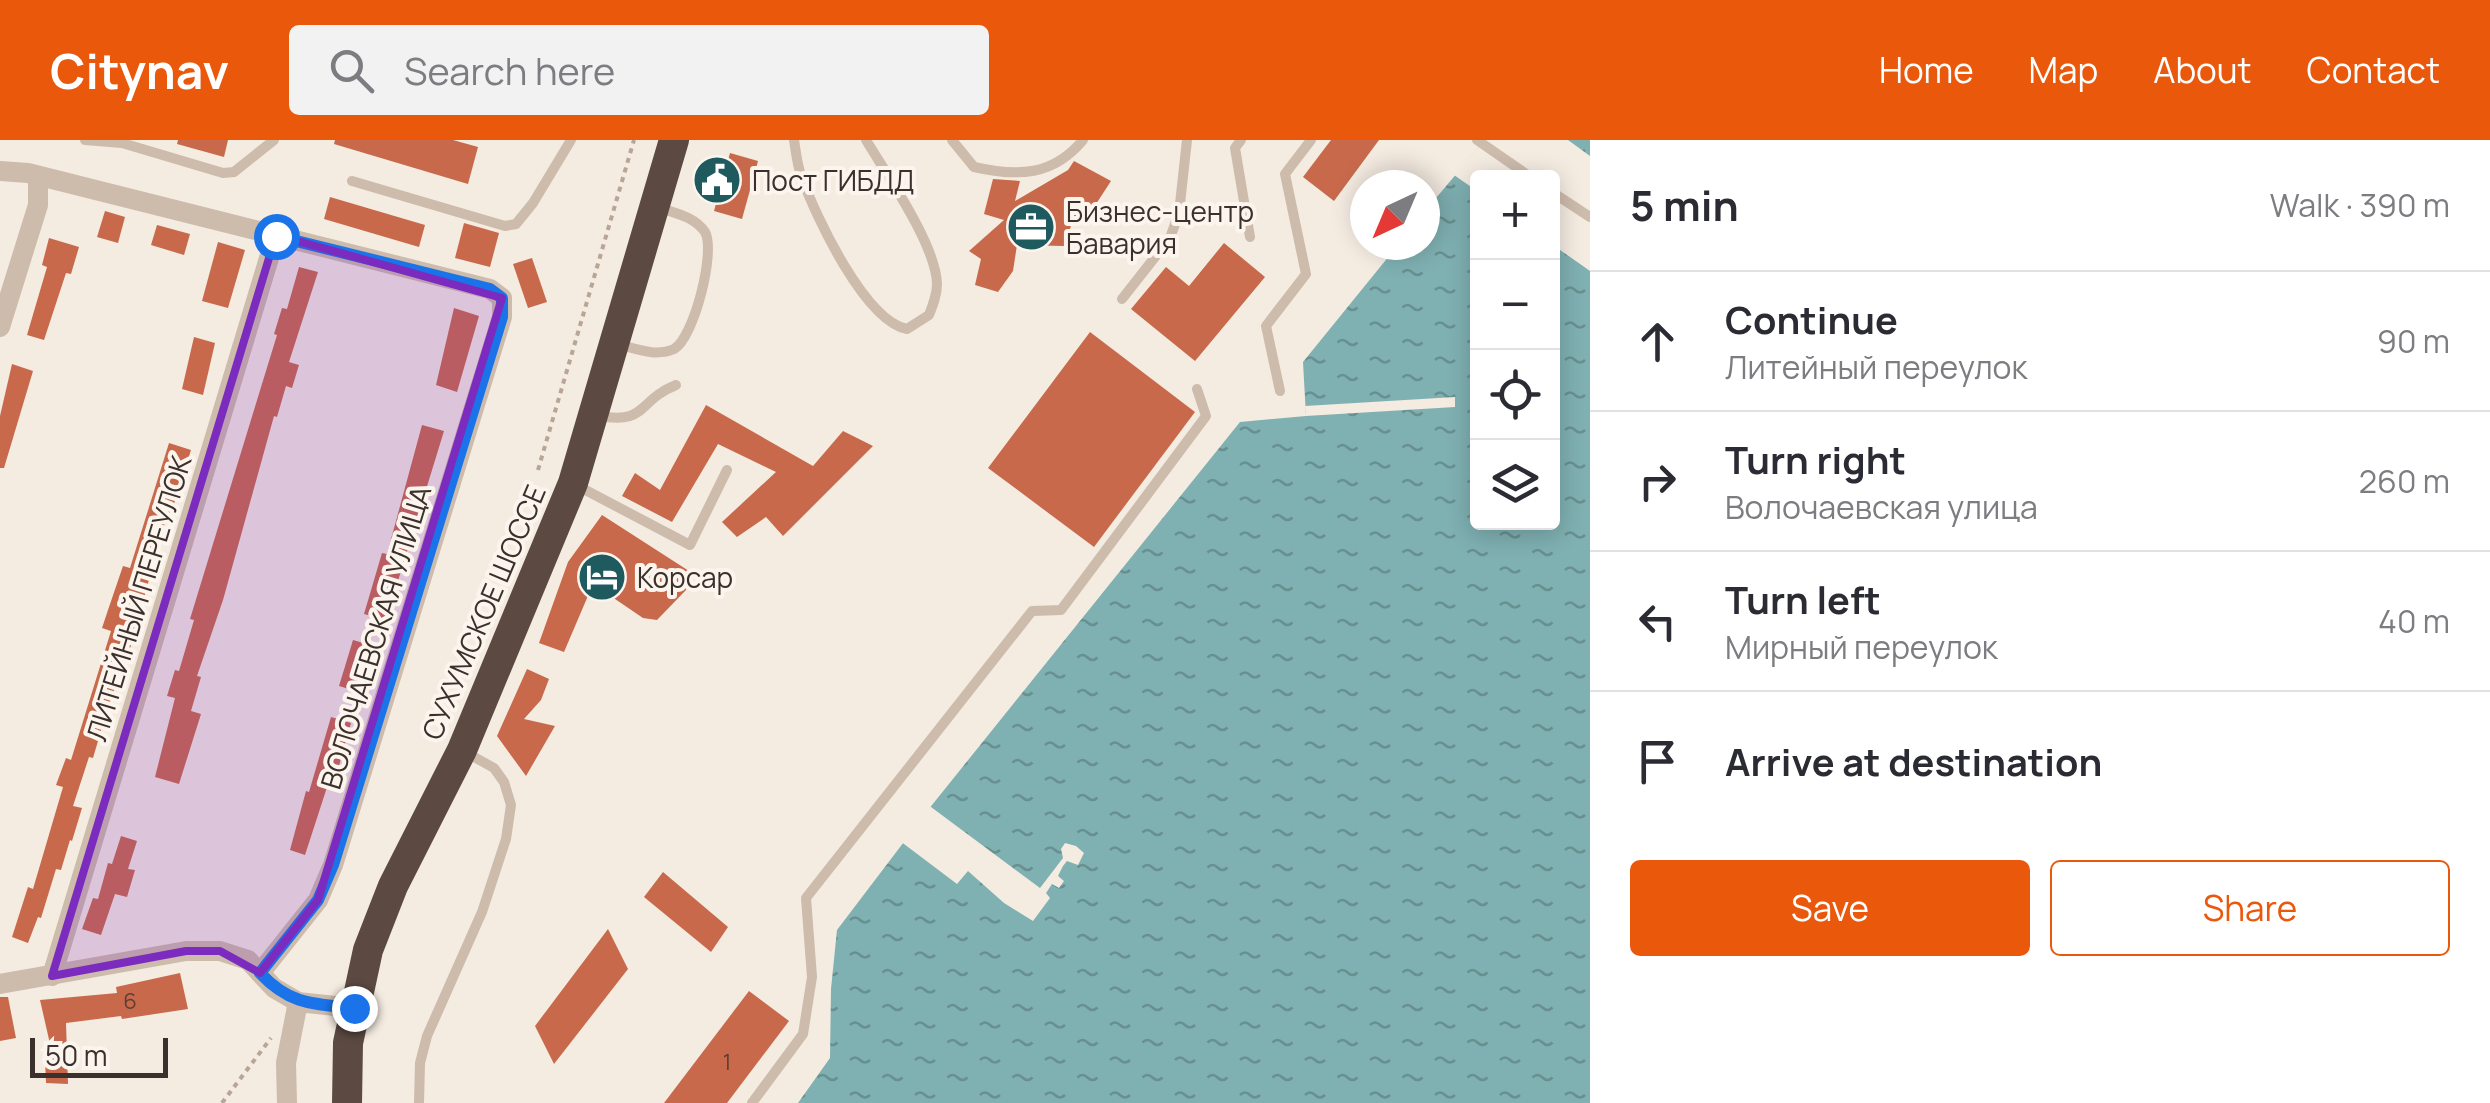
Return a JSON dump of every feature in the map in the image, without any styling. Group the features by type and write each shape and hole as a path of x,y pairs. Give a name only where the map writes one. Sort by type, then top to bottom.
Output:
{"highway":[{"name":"СУХУМСКОЕ ШОССЕ","path":"347,1103 348,1043 368,950 379,919 462,750 573,483 674,140"}],"street":[{"path":"0,170 38,176 276,236"},
{"path":"0,327 38,205 38,176"},
{"name":"ВОЛОЧАЕВСКАЯ УЛИЦА","path":"260,973 318,900 333,865 502,317 502,298 490,289 276,236"},
{"name":"ЛИТЕЙНЫЙ ПЕРЕУЛОК","path":"52,976 276,236"},
{"path":"0,984 186,951 220,951 248,960 274,988 298,1002 354,1008"},
{"path":"287,1103 286,1063 298,1002"}],"lane":[{"path":"85,140 122,142 223,173 234,172 274,140"},
{"path":"352,181 505,226 516,224 533,204 571,140"},
{"path":"794,140 801,177 844,265 881,314 898,327 907,328 929,315 937,286 934,265 866,140"},
{"path":"952,140 974,167 1026,175 1052,168 1084,140"},
{"path":"1122,299 1170,238 1180,213 1187,140"},
{"path":"1241,140 1236,148 1250,237"},
{"path":"1280,391 1266,326 1306,274 1285,174 1311,140"},
{"path":"1477,140 1520,170"},
{"path":"1560,197 1590,217"},
{"path":"614,344 652,353 675,348 689,334 711,249 704,232 691,218 654,206"},
{"path":"593,415 617,420 632,418 676,385"},
{"path":"752,1103 803,1034 812,977 806,898 1032,611 1060,610 1206,416 1197,389"},
{"path":"573,483 690,545 727,470"},
{"path":"420,1103 420,1063 427,1036 482,912 506,839 511,805 504,782 494,768 462,750"}],"path":[{"path":"538,470 634,140"},
{"path":"222,1103 274,1033"}],"highlighted area":[{"path":"276,235 502,298 318,900 260,973 220,951 186,951 52,976"}],"water":[{"path":"1485,140 1590,140 1590,1103 798,1103 830,1058 837,930 932,805 1240,422 1306,416 1303,362 1386,260 1440,260 1440,193"}],"pier":[{"path":"1485,140 1568,140 1590,156 1590,271 1560,250 1560,170 1470,170 1470,186 1454,175"},
{"path":"1455,397 1455,407 1306,416 1305,406"},
{"path":"927,804 1040,888 1063,858 1061,849 1065,843 1084,853 1078,865 1067,861 1063,866 1058,876 1064,881 1059,888 1052,884 1046,893 1050,898 1033,921 1004,903 968,871 957,884 900,841"}],"building":[{"path":"178,140 228,140 224,157 177,144"},
{"path":"335,140 453,140 478,147 468,184 334,144"},
{"path":"1331,140 1379,140 1357,170 1350,170 1350,179 1334,201 1303,177"},
{"path":"730,153 758,161 742,219 714,211 720,189 711,186 715,172 724,175"},
{"name":"Бизнес-центр Бавария","path":"1074,161 1111,181 1083,224 1072,223 1064,246 1017,245 1013,271 998,292 975,285 981,259 969,251 1004,220 984,214 993,179 1020,181 1015,201 1068,170"},
{"path":"330,197 425,225 419,247 324,219"},
{"path":"105,211 125,217 118,243 97,237"},
{"path":"464,223 499,233 490,267 455,258"},
{"path":"157,225 190,234 184,255 151,245"},
{"path":"49,238 79,247 71,274 66,273 44,340 27,335 47,267 42,265"},
{"path":"218,242 245,250 228,308 202,301"},
{"path":"1224,243 1265,277 1195,361 1131,309 1166,267 1189,286"},
{"path":"532,258 547,302 528,308 513,264"},
{"path":"299,267 318,272 289,362 299,365 292,388 286,386 277,417 274,416 223,600 197,676 201,677 191,711 201,714 179,784 155,777 175,698 167,696 175,670 179,671 194,620 190,619 282,308 287,309"},
{"path":"454,308 479,316 457,392 436,385"},
{"path":"1090,332 1195,412 1094,547 988,468"},
{"path":"194,337 215,343 203,395 182,389"},
{"path":"12,364 33,371 4,468 0,468 0,416"},
{"path":"706,405 813,466 843,431 873,446 783,536 766,517 737,537 722,522 776,472 718,444 672,522 622,496 635,473 660,490"},
{"path":"422,425 444,431 386,620 364,614 382,553 387,554"},
{"path":"169,443 191,450 168,523 165,522 121,681 118,680 73,806 82,808 72,841 61,870 56,869 41,918 38,917 28,943 12,937 28,887 33,889 63,787 56,785 66,758 71,760 111,631 102,628 123,566 130,568"},
{"path":"602,515 689,571 686,590 657,620 643,618 593,584 564,652 539,643 568,562"},
{"path":"353,640 377,647 362,693 339,686"},
{"path":"527,669 549,679 541,700 524,719 555,726 526,776 497,736"},
{"path":"331,717 351,723 335,780 330,778 305,855 290,850"},
{"path":"121,836 137,841 128,869 135,870 127,897 115,894 101,935 82,929 93,898 98,899"},
{"path":"663,872 728,927 711,952 644,897"},
{"path":"608,929 628,969 554,1064 535,1026"},
{"path":"180,973 188,1009 66,1023 68,1084 46,1083 45,1058 53,1057 40,1000 117,993 116,987"},
{"path":"749,991 789,1021 727,1103 664,1103"},
{"path":"0,997 8,997 16,1038 0,1041"}],"place":[{"name":"Пост ГИБДД","path":"717,180"},
{"name":"Бизнес-центр Бавария","path":"1031,227"},
{"name":"Корсар","path":"602,577"}],"route":[{"path":"276,236 490,289 502,298 502,317 333,865 318,900 260,973 274,988 298,1002 354,1008"}]}
